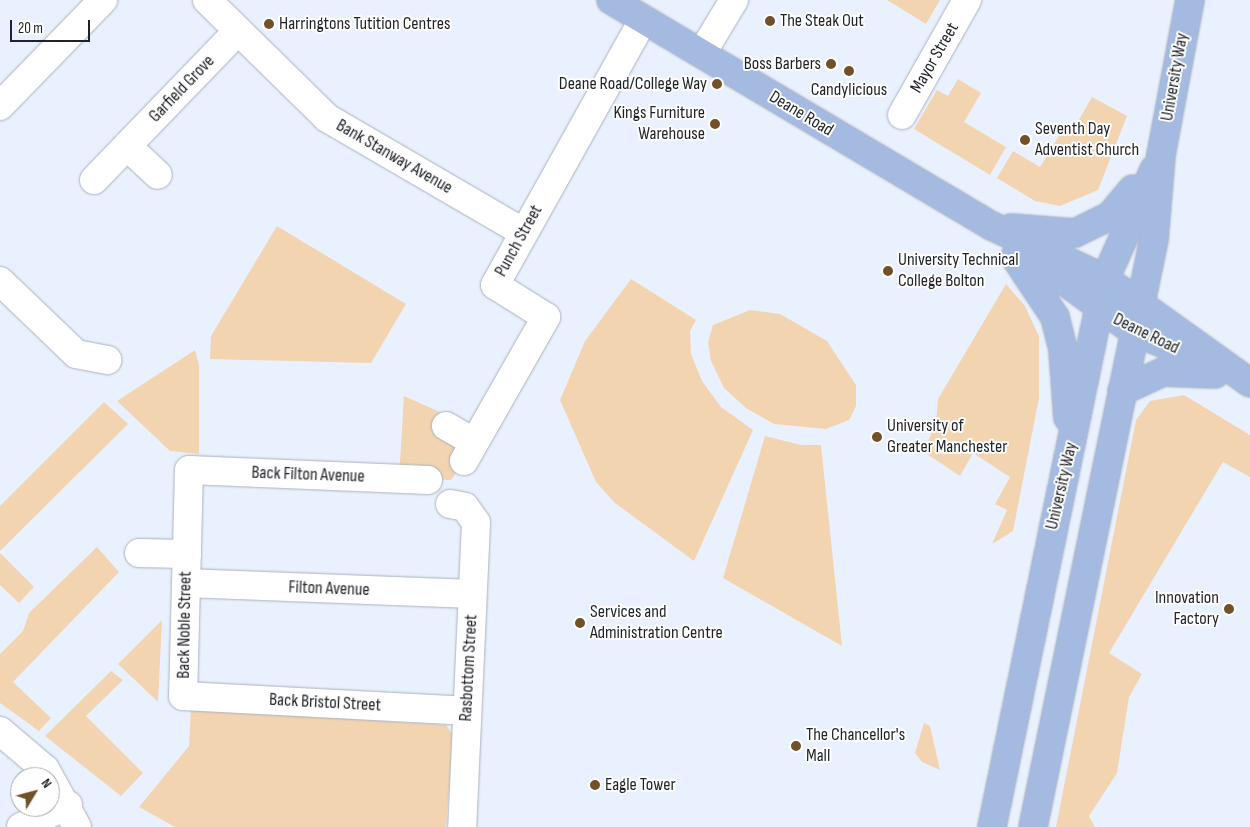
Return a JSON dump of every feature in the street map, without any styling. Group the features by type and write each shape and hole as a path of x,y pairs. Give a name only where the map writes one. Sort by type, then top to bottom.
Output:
{"main road":[{"name":"Deane Road","path":"611,0 992,226 1105,279 1139,300 1243,379"},
{"name":"University Way","path":"1033,827 1139,300 1154,240 1161,155 1190,0"},
{"name":"University Way","path":"992,827 1105,279 1161,155"},
{"path":"992,226 1075,233 1092,226 1119,206 1161,155"},
{"name":"Deane Road","path":"992,226 1098,310 1134,332 1243,379"},
{"path":"992,226 1055,317 1063,350 1070,450"},
{"path":"1122,391 1163,372 1243,379"}],"street":[{"path":"0,106 103,0"},
{"name":"Bank Stanway Avenue","path":"206,0 274,68 328,118 523,232"},
{"path":"702,53 734,0"},
{"name":"Mayor Street","path":"902,115 967,0"},
{"name":"Punch Street","path":"446,426 469,452 546,317 495,285 643,20"},
{"name":"Garfield Grove","path":"94,180 237,32"},
{"path":"127,146 158,175"},
{"path":"0,281 76,354 107,360"},
{"name":"Back Filton Avenue","path":"189,470 428,480"},
{"name":"Back Noble Street","path":"184,696 189,470"},
{"name":"Rasbottom Street","path":"462,827 476,523 465,504"},
{"name":"Back Noble Street","path":"139,553 187,554"},
{"name":"Filton Avenue","path":"186,583 472,594"},
{"name":"Back Bristol Street","path":"184,696 466,711"},
{"path":"0,731 46,769 72,816 21,827"}],"shaded area":[{"path":"887,0 940,0 926,24"},
{"path":"958,79 981,93 964,122 1006,147 990,175 914,129 937,90 948,96"},
{"path":"1092,97 1127,116 1098,190 1060,206 1035,201 997,178 1013,151 1040,167 1063,129 1072,132"},
{"path":"277,226 406,304 371,363 210,359 211,336"},
{"path":"631,279 696,320 690,331 691,354 702,381 721,407 753,430 694,561 615,503 596,482 560,400 585,341"},
{"path":"1006,284 1025,306 1039,337 1039,398 1013,531 992,544 1007,510 995,504 1010,477 973,453 960,476 924,452 936,422 938,399"},
{"path":"750,310 780,314 827,341 856,385 856,406 849,420 826,429 774,424 746,408 724,388 711,361 708,342 713,325"},
{"path":"195,350 199,365 199,454 170,451 117,401"},
{"path":"1184,395 1250,435 1250,477 1223,462 1109,653 1142,674 1129,697 1117,773 1089,816 1095,827 1056,827 1136,420 1150,401"},
{"path":"404,396 442,413 464,461 451,480 399,479"},
{"path":"104,402 128,424 0,551 0,506"},
{"path":"765,436 801,445 821,445 842,646 723,578"},
{"path":"97,547 119,572 13,682 51,718 39,731 0,703 0,654 23,631 29,613"},
{"path":"0,553 34,587 19,603 0,585"},
{"path":"162,620 158,702 118,664"},
{"path":"111,671 123,680 86,716 143,773 121,796 45,736"},
{"path":"191,708 446,725 453,735 446,827 175,827 139,807 189,746"},
{"path":"924,723 930,726 940,770 922,762 915,753"}],"place":[{"name":"The Steak Out","path":"770,21"},
{"name":"Harringtons Tutition Centres","path":"269,24"},
{"name":"Boss Barbers","path":"831,64"},
{"name":"Candylicious","path":"849,71"},
{"name":"Deane Road/College Way","path":"717,84"},
{"name":"Kings Furniture Warehouse","path":"715,124"},
{"name":"Seventh Day Adventist Church","path":"1025,140"},
{"name":"University Technical College Bolton","path":"888,271"},
{"name":"University of Greater Manchester","path":"877,437"},
{"name":"Innovation Factory","path":"1229,609"},
{"name":"Services and Administration Centre","path":"580,623"},
{"name":"The Chancellor's Mall","path":"796,746"},
{"name":"Eagle Tower","path":"595,785"}]}
